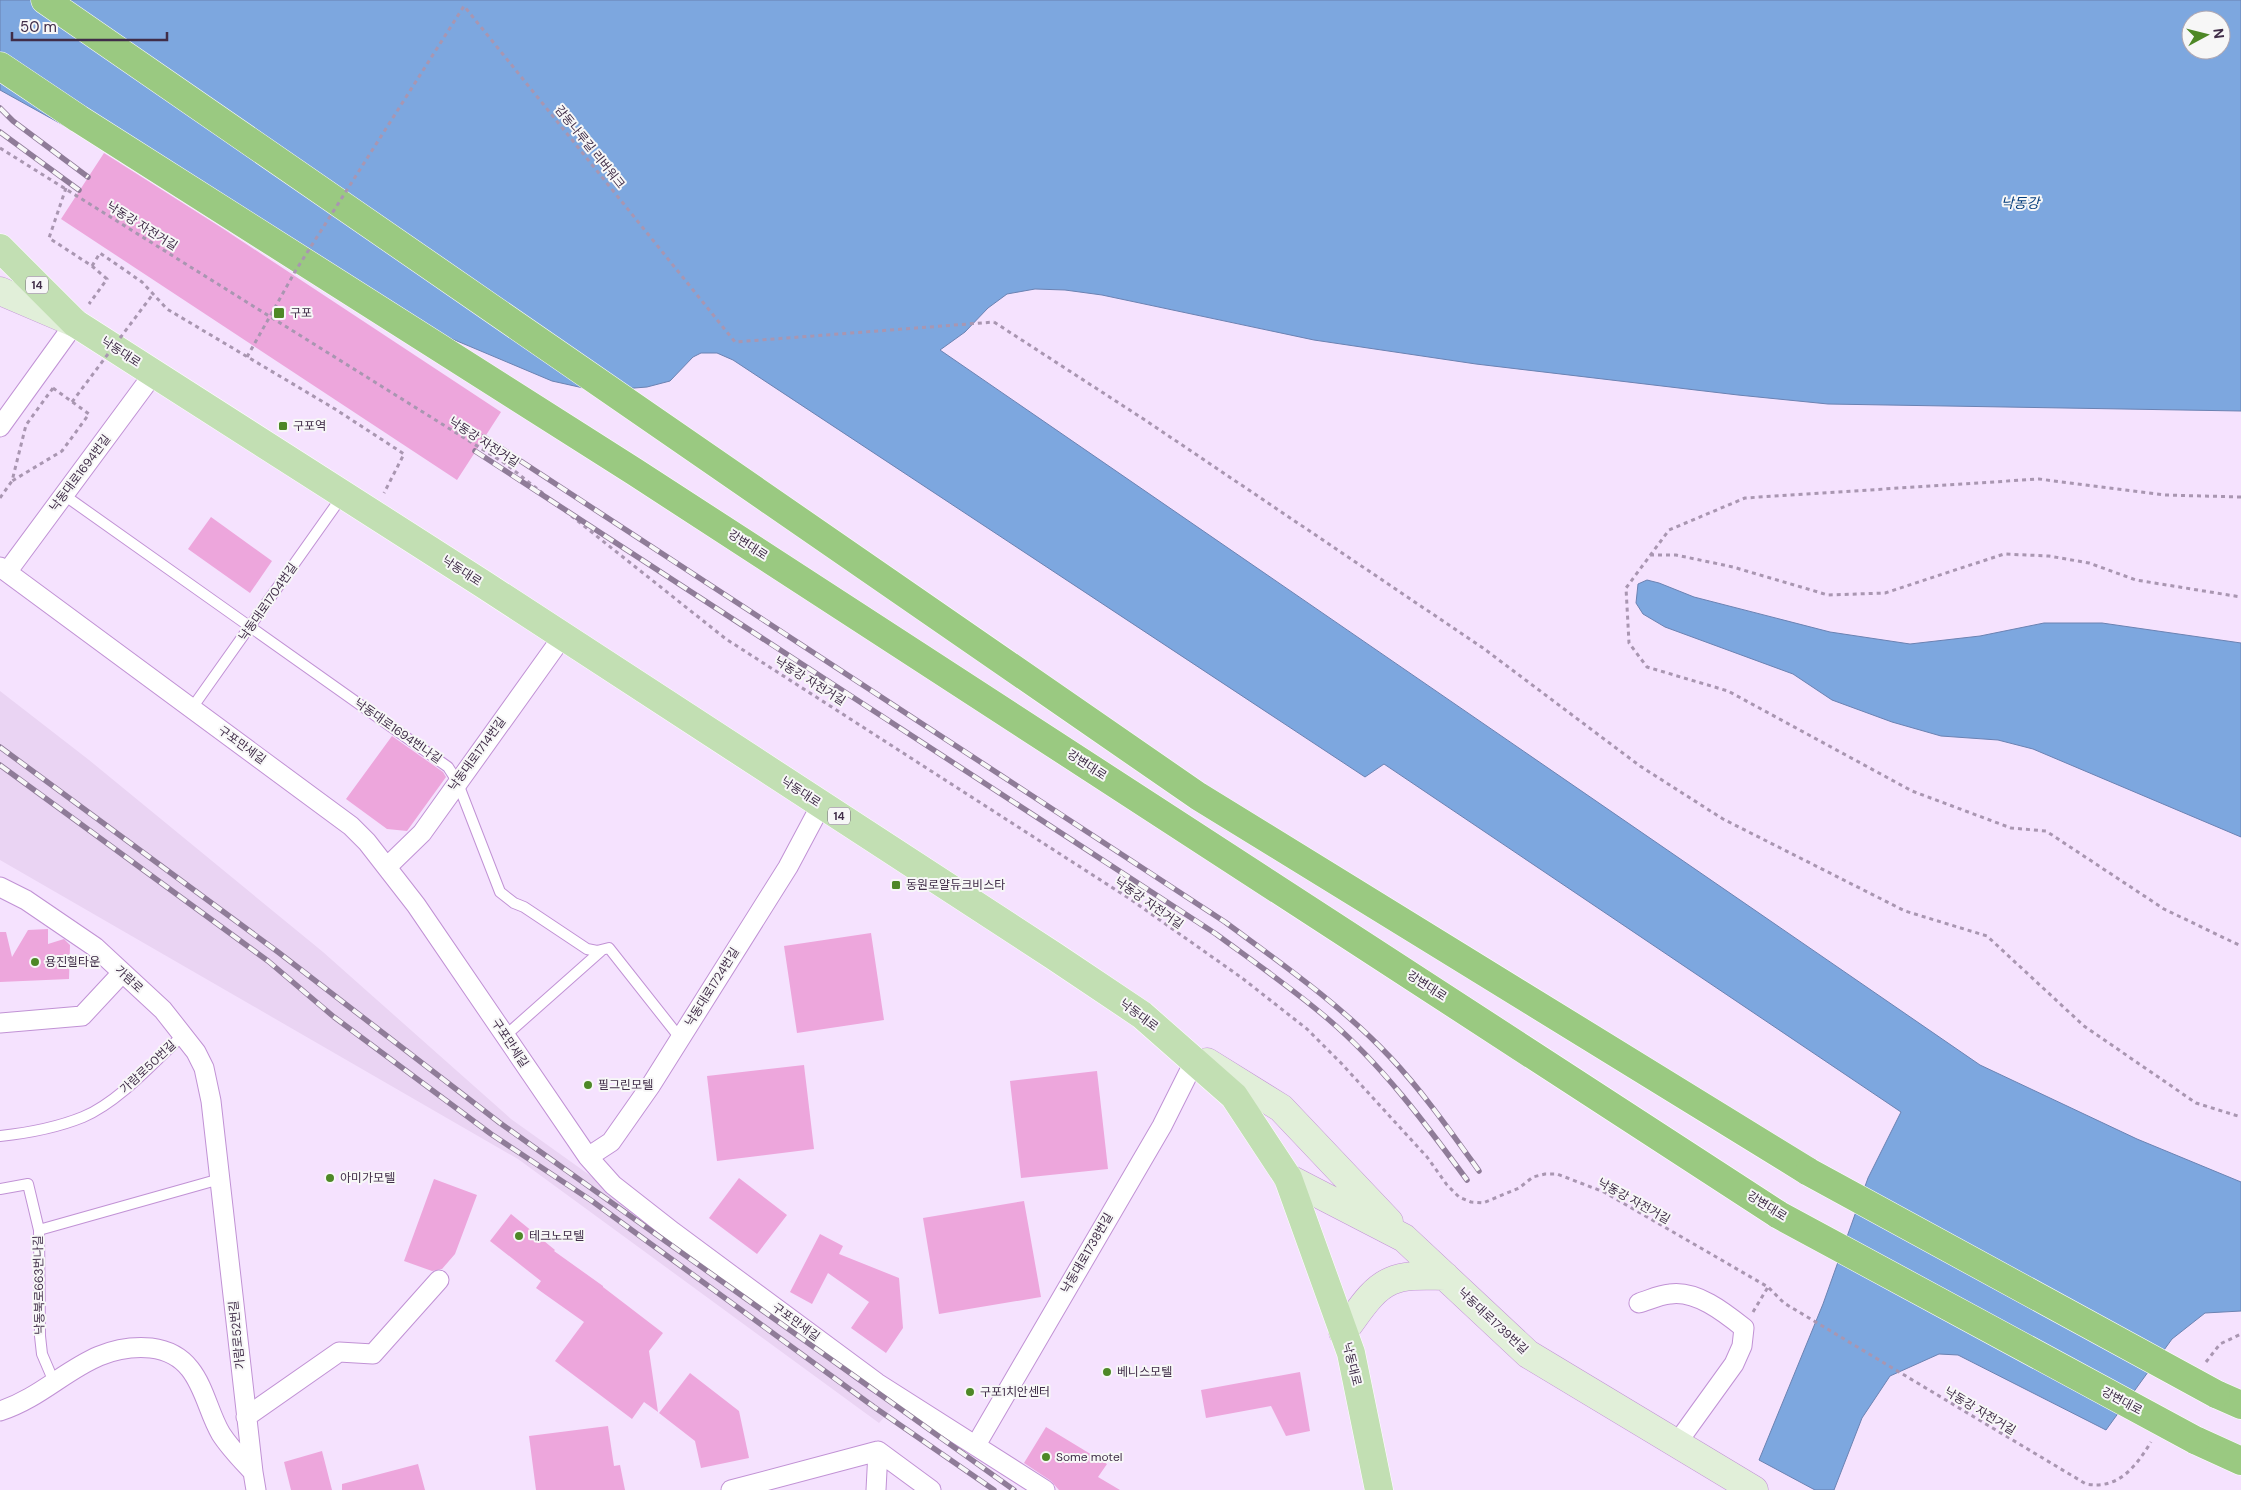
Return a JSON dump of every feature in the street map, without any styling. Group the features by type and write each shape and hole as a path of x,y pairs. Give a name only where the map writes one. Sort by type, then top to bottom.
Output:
{"highway":[{"path":"45,0 659,422 1198,796 1809,1172 2216,1394 2241,1405"},
{"name":"강변대로","path":"0,66 88,124 636,472 1779,1215 2196,1440 2241,1461"}],"main road":[{"name":"14","path":"0,249 75,323"},
{"name":"낙동대로","path":"75,323 563,636 1142,1015 1195,1060 1234,1096 1288,1178 1351,1353 1379,1490"}],"street":[{"name":"낙동대로","path":"0,291 75,323"},
{"path":"0,427 75,323"},
{"name":"낙동대로1694번길","path":"3,570 64,495 154,373"},
{"name":"구포만세길","path":"3,570 351,826 387,867 416,905 588,1158 613,1185 673,1232 878,1383 1045,1490"},
{"name":"낙동대로1714번길","path":"387,867 422,833 563,636"},
{"name":"낙동대로1724번길","path":"588,1158 612,1142 788,866 822,805"},
{"name":"가람로","path":"0,887 26,900 94,946 163,1010 184,1034 196,1052"},
{"path":"0,1023 82,1016 122,973"},
{"path":"1170,1039 1281,1108 1404,1238"},
{"name":"가람로52번길","path":"196,1052 208,1084 254,1481"},
{"name":"낙동대로1738번길","path":"976,1445 1162,1126 1195,1060"},
{"name":"낙동대로1739번길","path":"1288,1178 1404,1238 1528,1354 1754,1490"},
{"path":"1344,1332 1373,1294 1390,1281 1410,1276 1445,1276"},
{"path":"246,1417 339,1352 373,1354 439,1280"},
{"path":"1639,1302 1670,1294 1688,1295 1708,1303 1744,1328 1742,1346 1734,1364 1677,1443"},
{"path":"0,1411 28,1399 86,1362 112,1350 129,1348 164,1350 178,1357 190,1369 201,1387 221,1434 254,1481"},
{"path":"731,1490 878,1451"},
{"path":"876,1490 878,1451"},
{"path":"878,1451 931,1490"}],"lane":[{"name":"낙동대로1694번나길","path":"64,495 448,767 458,781 500,892 514,903 524,907 587,949 602,950 608,948 680,1038"},
{"name":"낙동대로1704번길","path":"192,708 343,495"},
{"path":"505,1036 602,950"},
{"name":"가람로50번길","path":"0,1136 37,1132 84,1117 123,1092 184,1034"},
{"path":"39,1230 220,1179"},
{"name":"낙동북로663번나길","path":"0,1189 28,1184 39,1230 40,1336 42,1354 54,1382"}],"path":[{"name":"감동나루길 리버워크","path":"247,357 296,270 464,6 735,342 994,322 1145,420 1483,648 1640,766 1715,814 1905,910 1987,936 2084,1026 2196,1103 2241,1118"},
{"name":"낙동강 자전거길","path":"0,148 506,464 726,639 1130,899 1242,978 1307,1029 1341,1063 1428,1157 1446,1185 1460,1197 1471,1202 1483,1202 1519,1188 1533,1177 1545,1174 1557,1174 1604,1192 1768,1287 1784,1303 2086,1484 2110,1483 2128,1474 2152,1441"},
{"path":"66,188 48,238 92,266 107,279 75,323"},
{"path":"92,266 100,253 142,282 167,309 336,409 394,447 404,454 395,470"},
{"path":"72,402 153,294"},
{"path":"12,481 62,451 89,414 53,388"},
{"path":"0,498 12,481 26,425"},
{"path":"2241,497 2166,495 2039,479 1745,498 1669,530 1626,588 1629,643 1648,667 1728,691 1912,791 2011,828 2046,831 2164,909 2241,946"},
{"path":"1649,555 1676,555 1733,567 1828,595 1884,593 2004,554 2049,556 2089,563 2136,580 2241,597"},
{"path":"1744,1328 1768,1287"},
{"path":"2204,1365 2220,1344 2241,1334"}],"shaded area":[{"path":"0,691 89,760 323,952 511,1119 902,1398 879,1423 518,1159 0,860"}],"water":[{"name":"낙동강","path":"0,0 2241,0 2241,411 1828,404 1738,395 1476,364 1314,340 1102,295 1065,290 1035,289 1007,294 988,308 965,332 940,350 1980,1065 2137,1139 2241,1182 2241,1311 2205,1313 2172,1339 2106,1430 1958,1355 1939,1354 1890,1376 1862,1418 1834,1490 1815,1490 1759,1460 1823,1304 1868,1178 1901,1112 1384,764 1365,777 733,360 717,353 701,353 693,357 670,381 647,387 597,391 552,381 438,333 0,90"},
{"path":"1647,580 1694,597 1830,632 1910,644 1980,636 2044,623 2102,623 2241,643 2241,837 2033,749 1998,740 1941,736 1892,722 1832,700 1793,674 1665,627 1643,614 1636,603 1638,584"}],"building":[{"path":"104,153 222,228 501,412 457,480 61,219"},
{"path":"211,517 272,561 250,593 188,549"},
{"path":"392,736 443,772 446,777 407,831 387,829 346,799"},
{"name":"용진힐타운","path":"48,929 48,944 64,939 70,945 69,979 0,982 0,932 6,932 12,957 28,930"},
{"path":"871,933 884,1020 797,1033 784,946"},
{"path":"804,1065 814,1149 717,1161 707,1076"},
{"path":"1097,1071 1108,1169 1021,1178 1010,1081"},
{"path":"739,1178 787,1215 757,1254 709,1218"},
{"path":"434,1179 477,1195 455,1254 442,1269 432,1271 404,1261"},
{"path":"1024,1201 1041,1297 939,1314 923,1218"},
{"path":"511,1214 554,1251 663,1333 649,1351 658,1412 644,1402 632,1419 555,1361 584,1322 536,1288 541,1281 490,1241"},
{"path":"820,1234 843,1246 839,1254 899,1278 903,1328 886,1353 851,1328 869,1302 828,1273 812,1304 790,1292"},
{"path":"1300,1372 1310,1431 1286,1436 1271,1406 1206,1418 1201,1390"},
{"path":"690,1373 739,1411 749,1458 701,1468 695,1441 659,1413"},
{"path":"608,1426 614,1466 620,1465 625,1490 536,1490 529,1436"},
{"path":"1046,1427 1107,1464 1098,1477 1120,1490 1059,1490 1051,1481 1024,1463"},
{"path":"322,1451 332,1490 291,1490 284,1462"},
{"path":"418,1464 425,1490 342,1490 342,1484"}],"railway":[{"path":"0,108 13,121 88,177"},
{"path":"0,132 79,190"},
{"path":"484,437 1225,922 1310,986 1371,1038 1402,1070 1425,1098 1479,1171"},
{"path":"475,451 1216,934 1259,965 1328,1019 1367,1056 1419,1116 1467,1180"},
{"path":"0,747 278,952 500,1123 1014,1490"},
{"path":"0,765 268,961 334,1017 491,1134 592,1201 874,1407 994,1490"}],"place":[{"name":"구포","path":"279,313"},
{"name":"구포역","path":"283,426"},
{"name":"동원로얄듀크비스타","path":"896,885"},
{"name":"용진힐타운","path":"35,962"},
{"name":"필그린모텔","path":"588,1085"},
{"name":"아미가모텔","path":"330,1178"},
{"name":"테크노모텔","path":"519,1236"},
{"name":"베니스모텔","path":"1107,1372"},
{"name":"구포1치안센터","path":"970,1392"},
{"name":"Some motel","path":"1046,1457"}]}
